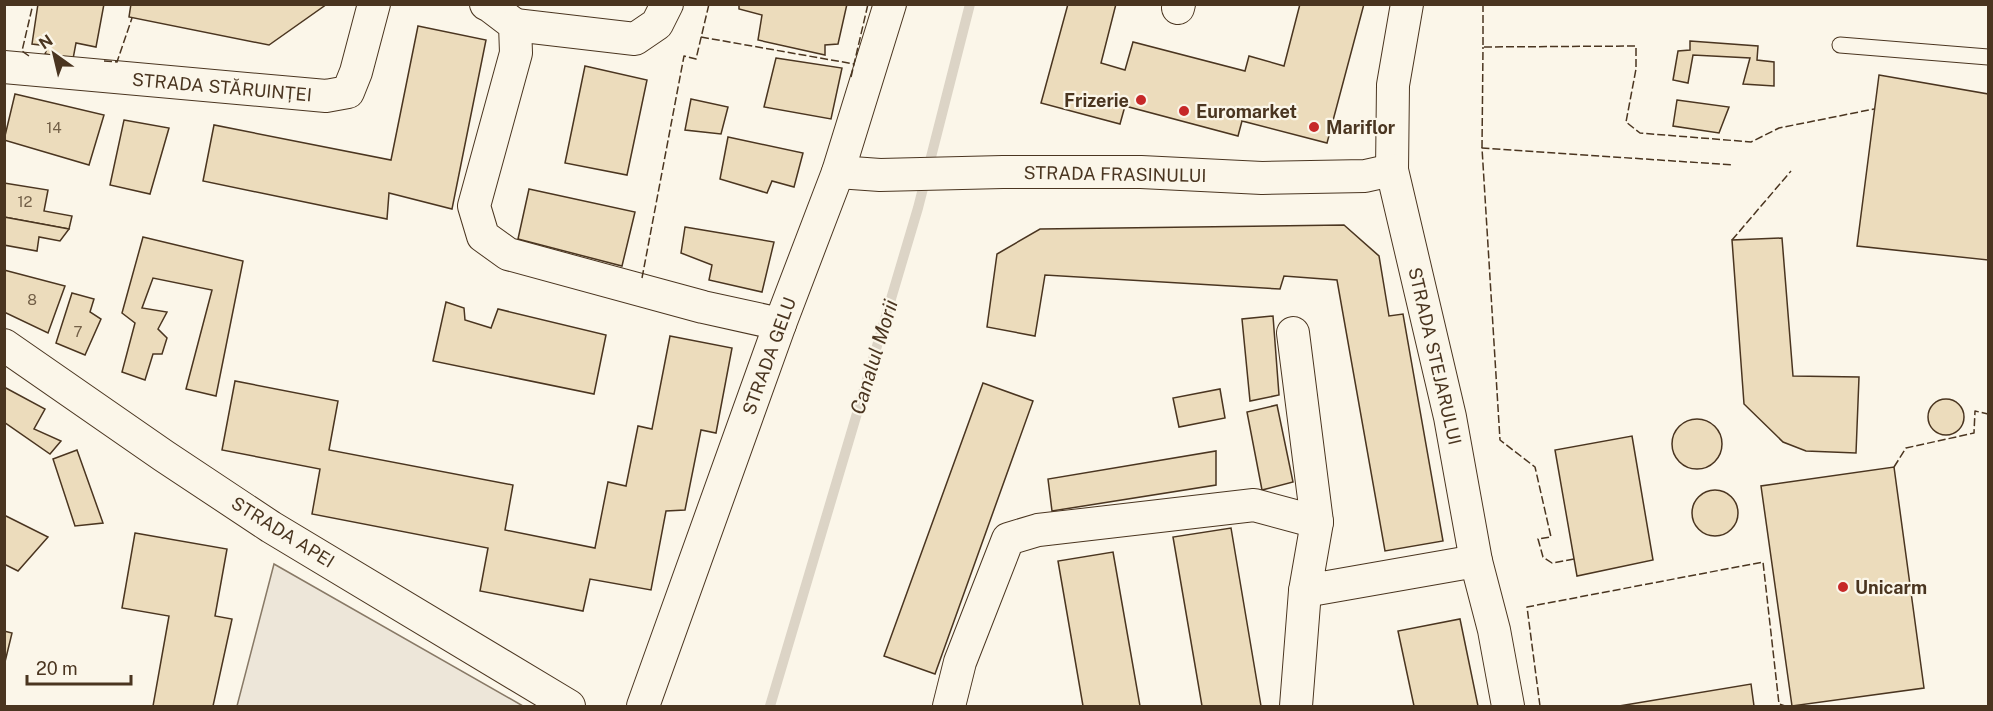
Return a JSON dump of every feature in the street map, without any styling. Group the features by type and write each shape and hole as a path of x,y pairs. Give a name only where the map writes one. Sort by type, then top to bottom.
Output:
{"street":[{"name":"STRADA STĂRUINȚEI","path":"4,67 326,96 348,92 356,72 374,4"},
{"path":"486,4 515,25 634,39 657,24 667,4"},
{"name":"STRADA GELU","path":"643,706 780,324 838,172 890,4"},
{"name":"STRADA STEJARULUI","path":"1407,4 1393,85 1392,170 1450,417 1476,561 1494,630 1508,706"},
{"path":"515,25 516,53 474,206 483,236 508,254 703,307 780,324"},
{"name":"STRADA FRASINULUI","path":"838,172 902,175 1141,172 1262,178 1365,176 1392,170"},
{"path":"1293,333 1317,522 1305,591 1296,706"},
{"name":"STRADA APEI","path":"4,345 164,456 271,526 569,706"},
{"path":"949,706 960,662 1008,539 1038,530 1254,505 1317,522"},
{"path":"1305,591 1476,561"}],"lane":[{"path":"1840,45 1989,57"}],"shaded area":[{"path":"274,564 523,706 237,706"}],"building":[{"path":"38,4 104,4 96,47 76,43 73,59 45,54 48,46 32,44"},
{"path":"131,4 327,4 269,45 129,17"},
{"path":"739,4 847,4 838,44 825,45 825,55 758,40 762,15 739,9"},
{"path":"1068,4 1116,4 1101,63 1125,70 1133,42 1245,71 1249,56 1284,66 1300,4 1364,4 1327,143 1242,121 1238,136 1125,106 1120,124 1041,103"},
{"path":"418,26 486,40 452,209 389,193 387,219 203,181 214,125 391,160"},
{"path":"1690,41 1758,46 1757,60 1774,62 1774,86 1743,84 1750,58 1693,55 1688,83 1673,80 1678,51 1690,50"},
{"path":"776,58 842,68 831,119 764,107"},
{"path":"585,66 647,80 627,175 565,163"},
{"path":"1879,75 1988,94 1988,260 1857,246"},
{"path":"15,94 104,115 89,165 4,140"},
{"path":"691,99 728,107 721,134 685,130"},
{"path":"1677,100 1729,107 1719,133 1673,126"},
{"path":"124,120 169,128 150,194 110,185"},
{"path":"728,137 803,153 794,187 772,181 767,193 720,179"},
{"path":"4,183 48,190 44,211 72,216 69,229 4,217"},
{"path":"529,189 635,212 622,266 518,239"},
{"path":"4,217 69,229 60,241 39,237 37,251 4,245"},
{"path":"1344,225 1379,256 1389,316 1403,314 1443,541 1385,551 1337,280 1284,276 1280,289 1045,275 1035,336 987,327 997,254 1040,229"},
{"path":"685,227 774,242 762,292 709,280 712,265 681,253"},
{"path":"143,237 243,261 216,396 186,389 212,290 153,278 142,308 167,312 158,329 167,338 162,354 153,354 145,380 122,372 135,323 122,313"},
{"path":"1782,238 1793,376 1859,377 1856,453 1806,451 1783,442 1744,404 1732,240"},
{"path":"4,270 65,286 48,333 4,312"},
{"path":"72,293 94,299 90,312 101,319 85,355 56,343"},
{"path":"446,302 464,308 465,320 491,328 498,309 606,335 594,394 433,361"},
{"path":"1273,316 1279,395 1250,401 1242,319"},
{"path":"670,336 732,348 716,433 701,430 685,510 666,511 651,590 590,579 583,611 480,591 488,548 312,514 320,469 222,450 235,381 338,401 329,450 513,485 505,530 595,548 608,482 626,486 638,426 652,429"},
{"path":"983,383 1033,401 935,674 884,656"},
{"path":"4,387 45,409 34,429 61,441 50,454 4,422"},
{"path":"1220,389 1225,418 1179,427 1173,398"},
{"path":"1946,399 1959,404 1964,417 1959,430 1946,435 1933,430 1928,417 1933,404"},
{"path":"1277,405 1293,482 1262,490 1247,412"},
{"path":"1697,419 1706,421 1717,430 1722,444 1720,453 1711,464 1697,469 1688,467 1677,458 1672,444 1674,435 1683,424"},
{"path":"1632,436 1653,560 1577,576 1555,450"},
{"path":"77,450 103,523 75,526 53,459"},
{"path":"1216,451 1216,485 1052,511 1048,479"},
{"name":"Unicarm","path":"1894,467 1924,688 1792,706 1761,486"},
{"path":"1715,490 1724,491 1731,497 1737,504 1737,522 1731,529 1724,535 1715,536 1706,535 1699,529 1693,522 1692,513 1693,504 1699,497 1706,491"},
{"path":"4,515 48,537 18,571 4,564"},
{"path":"1231,528 1261,706 1202,706 1173,537"},
{"path":"135,533 227,549 215,616 232,619 213,706 153,706 169,616 122,608"},
{"path":"1113,552 1140,706 1083,706 1058,561"},
{"path":"1460,619 1478,706 1414,706 1398,631"},
{"path":"4,631 12,633 4,666"},
{"path":"1751,684 1754,706 1619,706"}],"waterway":[{"name":"Canalul Morii","path":"770,706 918,208 970,4"}],"fence":[{"path":"29,56 22,51 33,4"},
{"path":"642,278 684,56 696,59 709,4"},
{"path":"851,77 868,4"},
{"path":"1483,4 1483,47 1636,46 1636,69 1626,122 1640,133 1751,142 1779,128 1874,109"},
{"path":"104,61 117,62 132,18"},
{"path":"701,37 854,64"},
{"path":"1482,148 1483,47"},
{"path":"1574,559 1552,563 1543,557 1538,539 1551,537 1535,467 1500,440 1482,148 1733,165"},
{"path":"1732,240 1791,171"},
{"path":"1894,467 1906,448 1974,433 1975,411 1988,414"},
{"path":"1540,706 1527,607 1763,562 1779,704 1785,706"}],"place":[{"name":"Frizerie","path":"1141,100"},
{"name":"Euromarket","path":"1184,111"},
{"name":"Mariflor","path":"1314,127"},
{"name":"Unicarm","path":"1843,587"}]}
